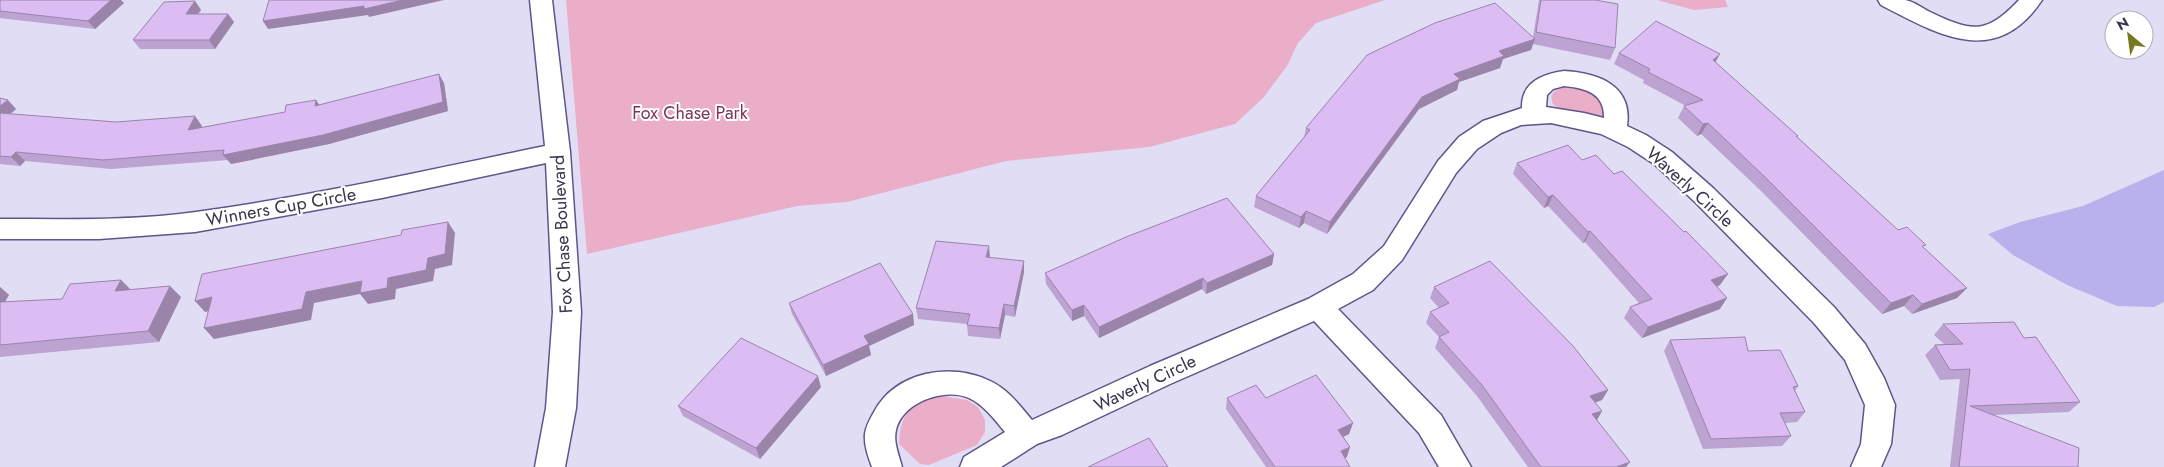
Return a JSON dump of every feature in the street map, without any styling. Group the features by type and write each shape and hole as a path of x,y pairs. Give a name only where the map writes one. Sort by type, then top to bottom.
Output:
{"street":[{"name":"Fox Chase Boulevard","path":"541,0 558,152 567,312 561,408 550,467"},
{"path":"1889,0 1950,29 1982,34 2004,26 2031,0"},
{"path":"1535,116 1533,102 1538,89 1554,79 1577,79 1598,87 1612,97 1617,115 1614,130"},
{"name":"Waverly Circle","path":"975,467 1026,435 1052,426 1160,375 1318,307 1363,282 1393,253 1447,168 1468,143 1492,127 1518,117 1551,115 1584,121 1614,130 1637,141 1663,158 1704,195 1824,315 1855,352 1870,378 1880,405 1876,444 1866,467"},
{"name":"Winners Cup Circle","path":"0,229 99,229 195,222 382,189 558,152"},
{"path":"1318,307 1430,424 1456,467"},
{"path":"887,467 880,440 882,426 897,403 924,386 955,382 981,389 1004,409 1026,435"}],"green space":[{"name":"Fox Chase Park","path":"566,0 1385,0 1316,23 1298,43 1287,66 1263,98 1235,124 1149,147 1006,161 847,202 797,206 587,254"},
{"path":"1657,0 1725,0 1728,7 1694,10"},
{"path":"1562,88 1574,88 1585,91 1594,97 1603,105 1602,116 1558,108 1553,104 1551,96 1555,91"},
{"path":"941,396 967,400 978,407 985,420 985,432 977,445 929,465 920,464 899,444 902,424 909,411 915,406"}],"shaded area":[{"path":"2164,170 2164,302 2154,307 2117,306 2067,285 2013,255 1988,234 2020,222 2083,206"}],"building":[{"path":"0,0 111,0 88,21 0,11"},
{"path":"269,0 403,0 364,9 364,6 263,21"},
{"path":"1541,0 1595,0 1618,4 1615,48 1536,32"},
{"path":"195,1 186,14 228,14 209,40 133,40 164,2"},
{"path":"1495,3 1535,39 1499,51 1504,56 1454,74 1460,79 1422,97 1330,222 1306,211 1301,217 1256,196 1310,130 1306,128 1367,55 1435,23"},
{"path":"1656,21 1720,54 1713,60 1798,136 1796,136 1898,230 1907,227 1926,245 1922,246 1967,288 1922,304 1913,295 1891,303 1767,179 1708,123 1703,124 1684,106 1703,100 1648,72 1650,69 1619,53"},
{"path":"439,74 443,102 323,135 223,155 224,150 103,160 16,152 11,157 0,156 0,113 116,122 195,116 188,130 285,112 286,105 316,100 315,106"},
{"path":"0,98 8,100 0,106"},
{"path":"1568,145 1582,160 1596,155 1614,174 1622,171 1684,232 1686,231 1728,274 1711,280 1727,298 1648,327 1630,307 1652,299 1590,231 1588,232 1553,195 1548,197 1517,163"},
{"path":"1227,198 1274,254 1207,283 1203,278 1099,327 1084,305 1072,310 1045,273 1126,237"},
{"path":"448,222 445,254 428,258 426,270 388,278 387,288 360,293 362,281 306,292 302,309 204,328 212,297 195,301 202,274 401,235 402,230"},
{"path":"936,241 989,246 986,257 1024,261 1014,306 1004,304 999,328 967,325 970,314 916,308"},
{"path":"1490,261 1573,346 1608,390 1590,396 1602,411 1592,414 1630,462 1616,467 1541,467 1482,385 1439,337 1449,332 1430,312 1449,303 1434,287"},
{"path":"880,263 913,314 864,336 869,344 823,365 789,303"},
{"path":"121,280 115,291 170,286 148,331 0,345 0,302 62,299 70,284"},
{"path":"2014,322 2024,338 2036,337 2080,402 1970,406 2079,448 2078,467 1959,467 1970,369 1950,370 1935,345 1963,344 1943,324"},
{"path":"1745,337 1748,351 1780,350 1798,386 1793,387 1805,412 1780,413 1791,436 1711,439 1670,340"},
{"path":"741,338 818,376 756,448 678,406"},
{"path":"1316,375 1353,423 1338,430 1350,447 1341,451 1350,467 1275,467 1227,398 1256,385 1266,398"},
{"path":"1149,438 1168,467 1088,467"}]}
